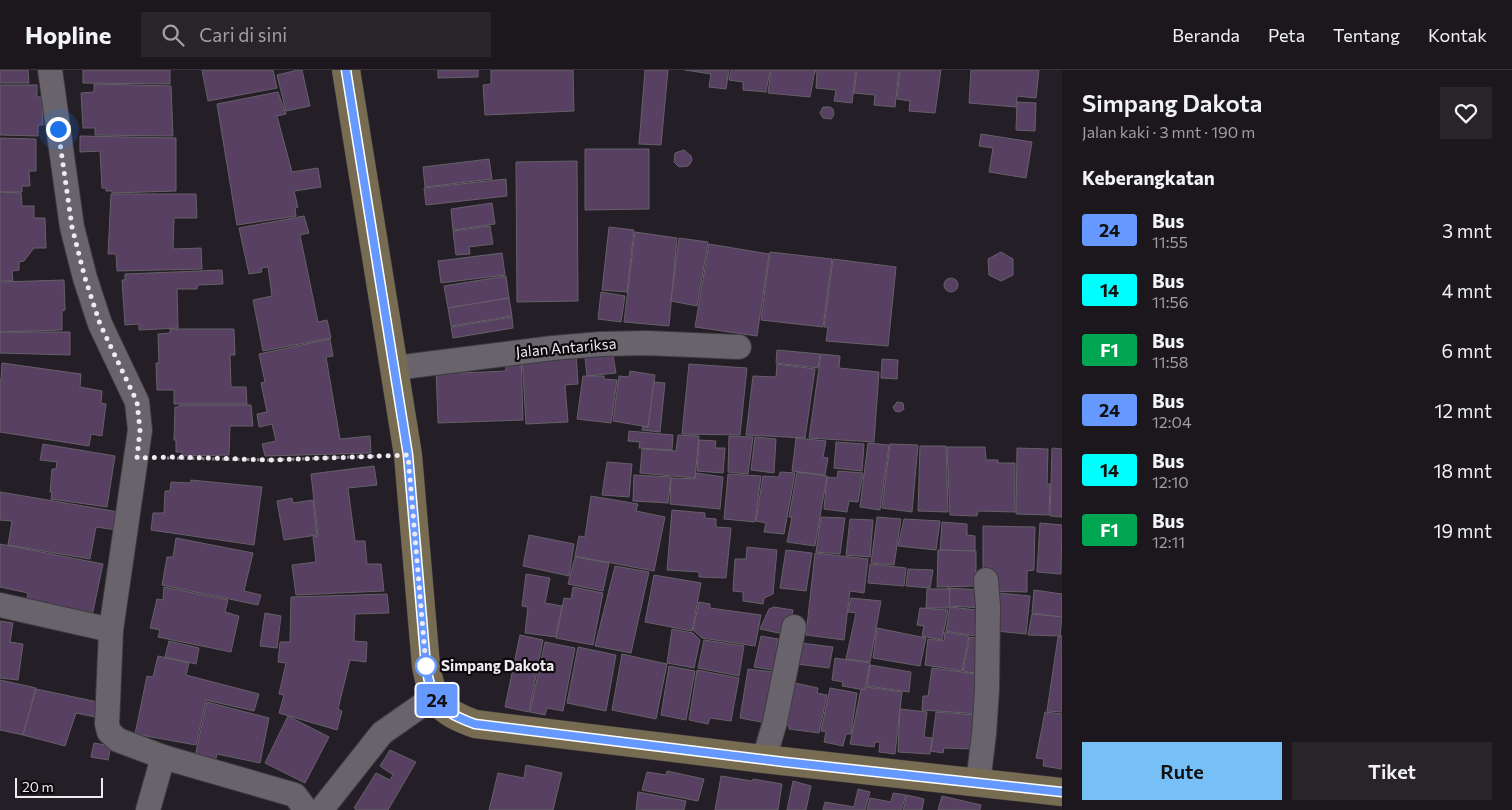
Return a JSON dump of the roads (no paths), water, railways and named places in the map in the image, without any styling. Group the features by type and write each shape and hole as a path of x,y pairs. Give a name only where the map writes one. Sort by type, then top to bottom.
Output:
{"main road":[{"path":"346,70 408,455 426,666 430,688 443,708 456,717 475,724 764,759 1062,792"}],"street":[{"path":"50,70 72,227 85,278 100,324 137,402 140,430 111,630 107,724 109,732 118,740 163,756 288,792 295,796 306,810"},
{"name":"Jalan Antariksa","path":"395,368 600,344 646,343 739,346"},
{"path":"978,783 987,690 988,606 986,580"},
{"path":"0,606 111,630"},
{"path":"764,759 775,722 794,627"},
{"path":"321,810 382,733 434,696"},
{"path":"148,810 163,756"}],"place":[{"name":"Simpang Dakota","path":"426,666"}]}
